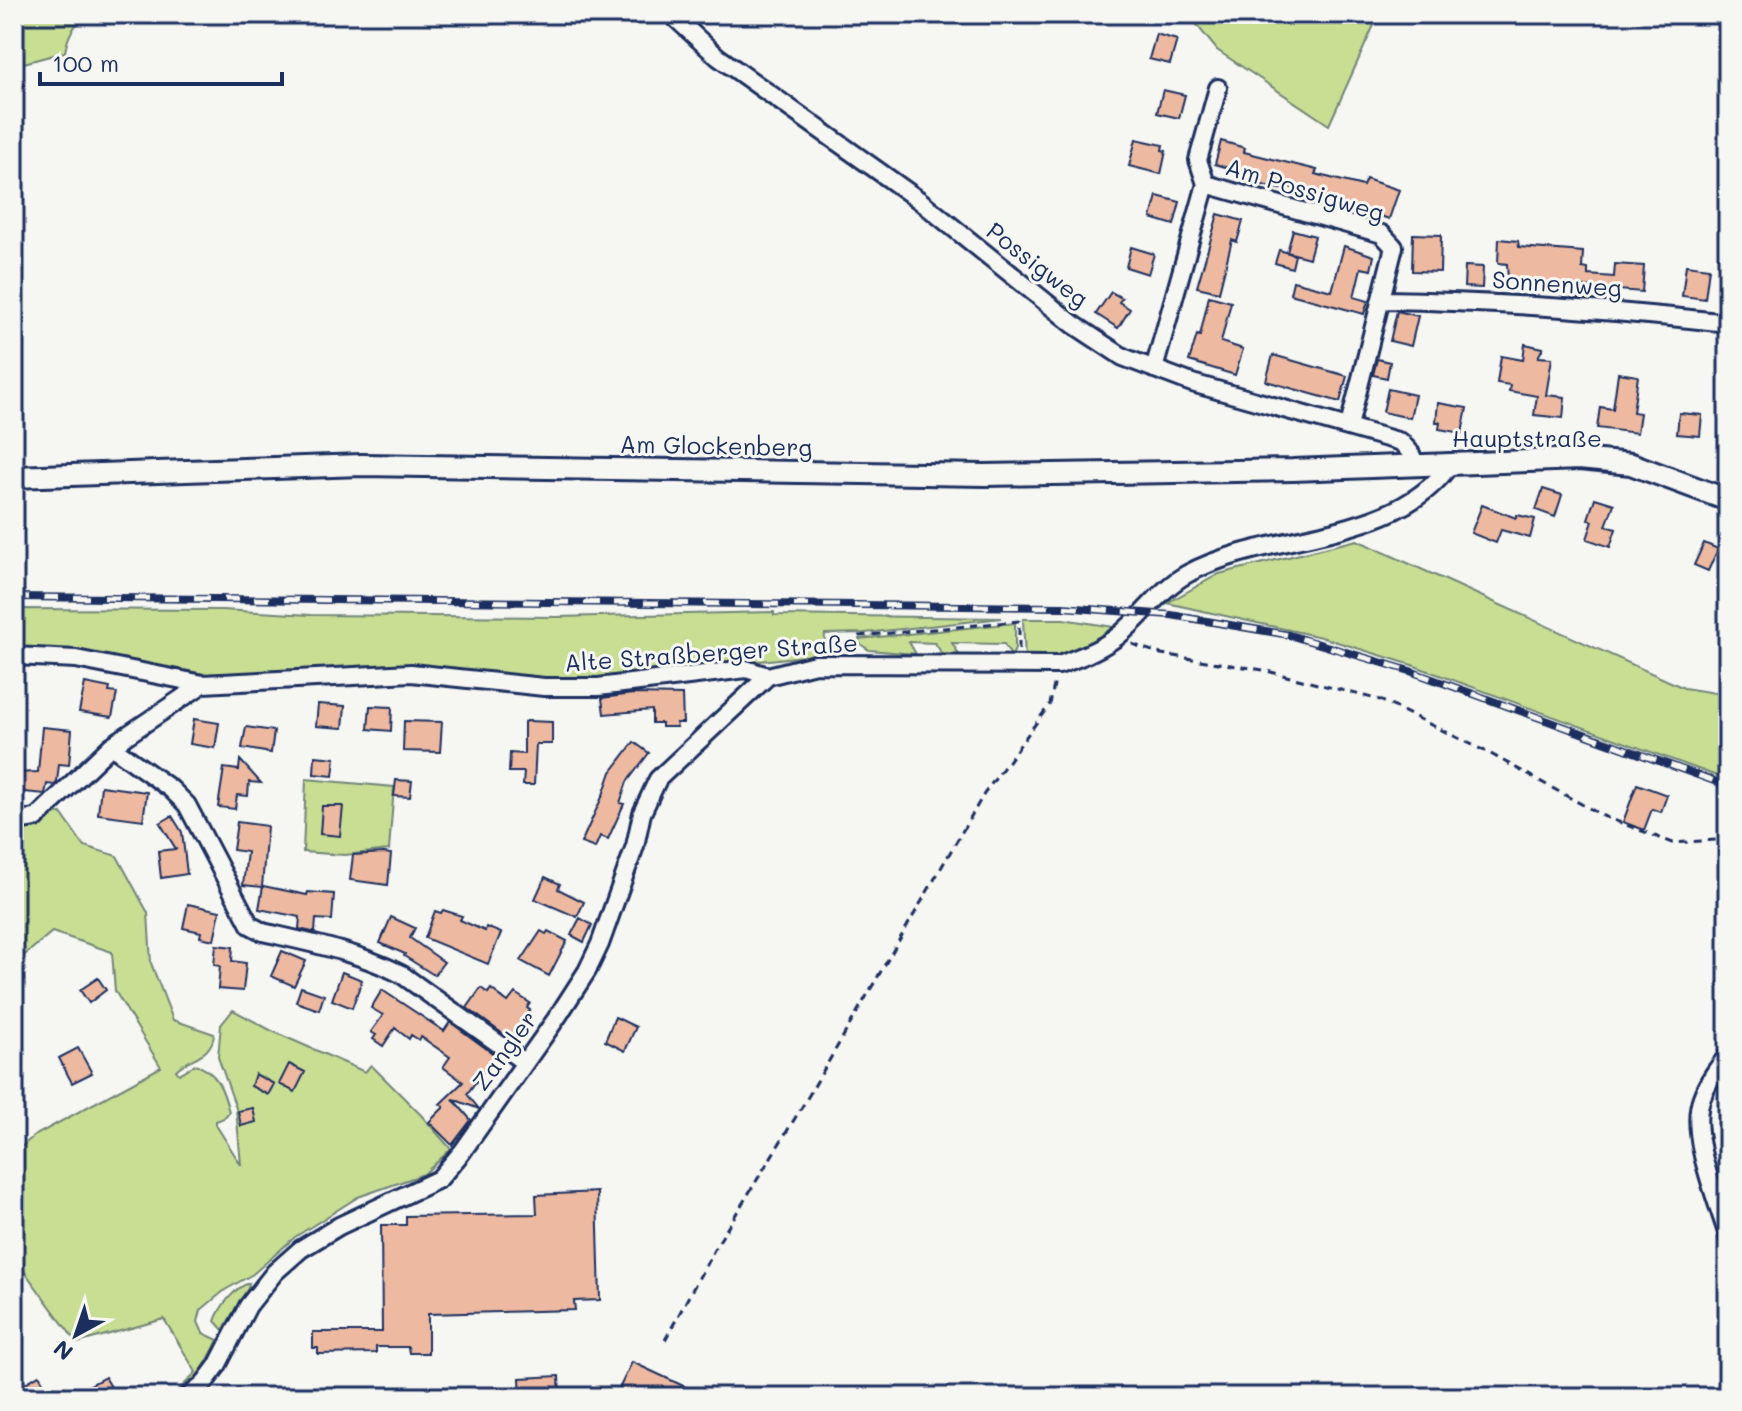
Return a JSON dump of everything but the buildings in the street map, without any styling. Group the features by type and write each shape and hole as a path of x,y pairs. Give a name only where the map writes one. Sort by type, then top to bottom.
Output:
{"main road":[{"name":"Hauptstraße","path":"1416,465 1579,459 1631,464 1728,500"},
{"name":"Am Glockenberg","path":"14,477 362,465 985,475 1416,465"}],"street":[{"name":"Possigweg","path":"671,14 718,57 919,200 1073,324 1123,357 1192,383 1401,442 1416,465"},
{"path":"1206,184 1198,160 1218,88"},
{"name":"Am Possigweg","path":"1154,369 1206,184 1382,234 1394,247 1349,426"},
{"name":"Sonnenweg","path":"1383,300 1491,301 1625,311 1728,323"},
{"name":"Alte Straßberger Straße","path":"14,656 76,659 203,684 411,673 544,687 598,687 746,669 768,676 815,664 1059,665 1087,655 1115,638 1164,589 1187,574 1258,547 1366,521 1399,508 1428,490 1451,463"},
{"name":"Zangler","path":"200,1393 248,1306 275,1272 301,1249 339,1226 425,1188 439,1179 462,1152 587,971 635,846 642,813 658,779 768,676"},
{"path":"14,821 36,818 111,746 203,684"},
{"path":"111,746 152,774 187,805 250,925 263,932 351,952 401,974 524,1062"},
{"path":"1728,1055 1701,1099 1698,1123 1702,1149 1728,1236"}],"path":[{"path":"859,636 1019,620 1019,649"},
{"path":"1115,638 1161,654 1263,670 1380,700 1489,753 1603,816 1673,843 1728,839"},
{"path":"665,1340 715,1248 805,1102 984,794 1050,704 1059,665"}],"green space":[{"path":"14,14 89,14 72,30 65,52 24,63 14,75"},
{"path":"1188,14 1379,14 1329,125 1217,50"},
{"path":"1357,540 1684,688 1728,695 1728,780 1412,665 1321,637 1167,603 1219,574"},
{"path":"14,609 556,617 774,612 774,615 1002,618 865,633 825,634 824,654 568,682 409,666 202,674 14,649"},
{"path":"1023,619 1063,619 1113,627 1093,641 1072,650 1049,657 1025,659"},
{"path":"1015,623 1012,657 1004,644 952,643 960,656 943,655 935,643 909,642 916,654 869,650 859,643 859,639"},
{"path":"306,779 394,787 389,850 345,855 303,852"},
{"path":"61,813 84,846 117,856 148,913 151,963 173,1020 214,1034 205,1052 176,1070 179,1074 195,1065 214,1077 229,1112 216,1121 216,1125 241,1165 236,1108 218,1057 221,1025 233,1010 272,1031 365,1072 371,1065 451,1149 424,1174 358,1197 295,1237 253,1274 225,1290 201,1310 198,1322 203,1333 218,1340 199,1373 181,1388 196,1372 164,1319 77,1343 16,1260 14,1153 34,1136 161,1067 115,991 112,952 52,932 20,959 14,978 14,826"},
{"path":"249,1283 223,1330 215,1321 220,1310 233,1294"}],"railway":[{"path":"14,597 1062,607 1171,615 1289,635 1410,671 1728,786"}]}
